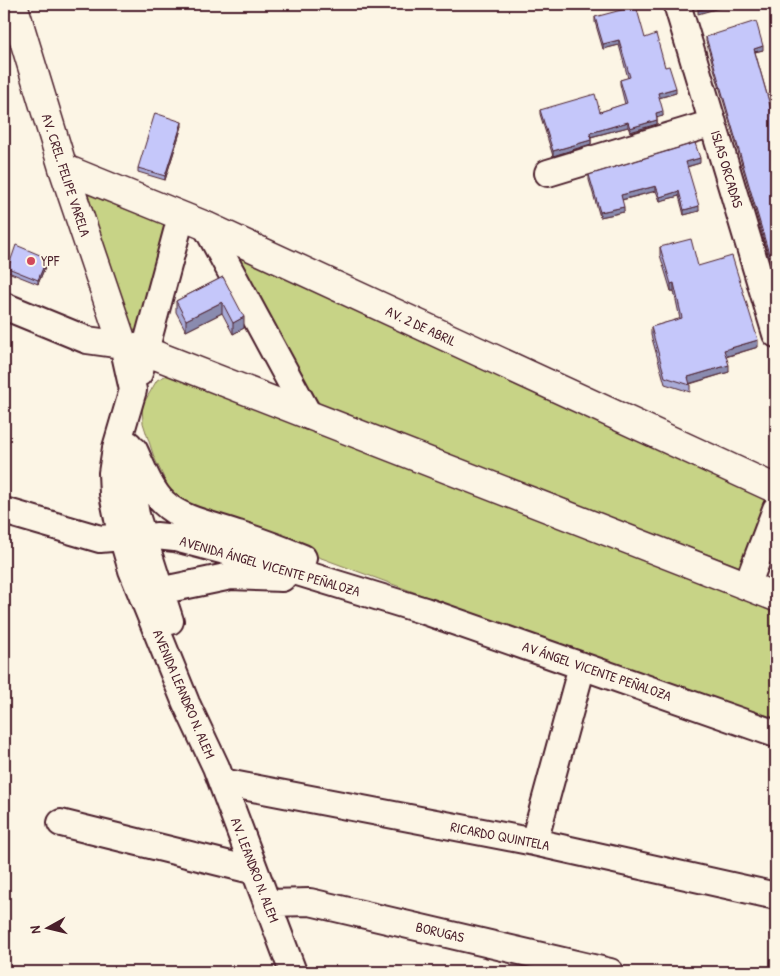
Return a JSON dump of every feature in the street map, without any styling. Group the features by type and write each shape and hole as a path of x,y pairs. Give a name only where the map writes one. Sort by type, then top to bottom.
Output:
{"main road":[{"name":"AV. CREL. FELIPE VARELA","path":"13,4 63,168 134,348"},
{"name":"AV. 2 DE ABRIL","path":"63,168 206,226 776,489"},
{"path":"134,348 776,596"}],"street":[{"name":"ISLAS ORCADAS","path":"677,4 776,334"},
{"path":"548,173 713,123"},
{"path":"4,306 88,340 134,348 181,216"},
{"path":"206,226 309,416"},
{"name":"AVENIDA LEANDRO N. ALEM","path":"134,348 133,390 128,427 132,492 131,548 186,703 219,775"},
{"path":"128,427 152,486 162,502 170,509 338,571 372,586 390,601"},
{"path":"747,586 776,509"},
{"name":"AVENIDA ÁNGEL VICENTE PEÑALOZA","path":"4,511 131,548 156,536 175,538 417,609"},
{"path":"131,548 147,589 154,592 231,576 278,578 305,582 383,603 417,609"},
{"name":"AVENIDA LEANDRO N. ALEM","path":"160,592 185,663 219,775"},
{"name":"AV ÁNGEL VICENTE PEÑALOZA","path":"417,609 776,734"},
{"path":"534,842 582,666"},
{"name":"RICARDO QUINTELA","path":"219,775 776,896"},
{"name":"AV. LEANDRO N. ALEM","path":"219,775 293,972"},
{"path":"61,823 255,871"},
{"name":"BORUGAS","path":"268,903 310,902 610,972"}],"green space":[{"path":"86,194 167,225 142,334 126,326"},
{"path":"224,243 769,498 741,567 322,408"},
{"path":"171,373 776,608 776,725 185,508 171,493 154,457 143,423 142,406 157,380"}],"building":[{"path":"696,4 720,4 698,10"},
{"path":"636,6 645,38 656,34 665,67 669,66 676,88 658,93 663,111 656,113 657,120 630,128 628,122 590,133 591,140 553,151 540,110 595,94 600,112 627,103 620,80 630,77 619,40 603,44 595,17"},
{"path":"756,21 763,46 754,49 776,123 776,278 706,37"},
{"path":"155,113 182,122 165,176 138,168"},
{"path":"695,143 700,158 686,162 699,206 684,210 679,191 660,197 656,186 621,195 624,207 600,212 589,175"},
{"path":"691,239 698,266 732,256 758,340 724,350 729,365 688,377 690,385 665,377 651,327 682,318 674,283 671,284 660,247"},
{"path":"16,245 47,258 38,280 8,268"},
{"path":"223,277 244,317 233,323 222,302 186,320 176,301"}],"place":[{"name":"YPF","path":"31,261"}]}
